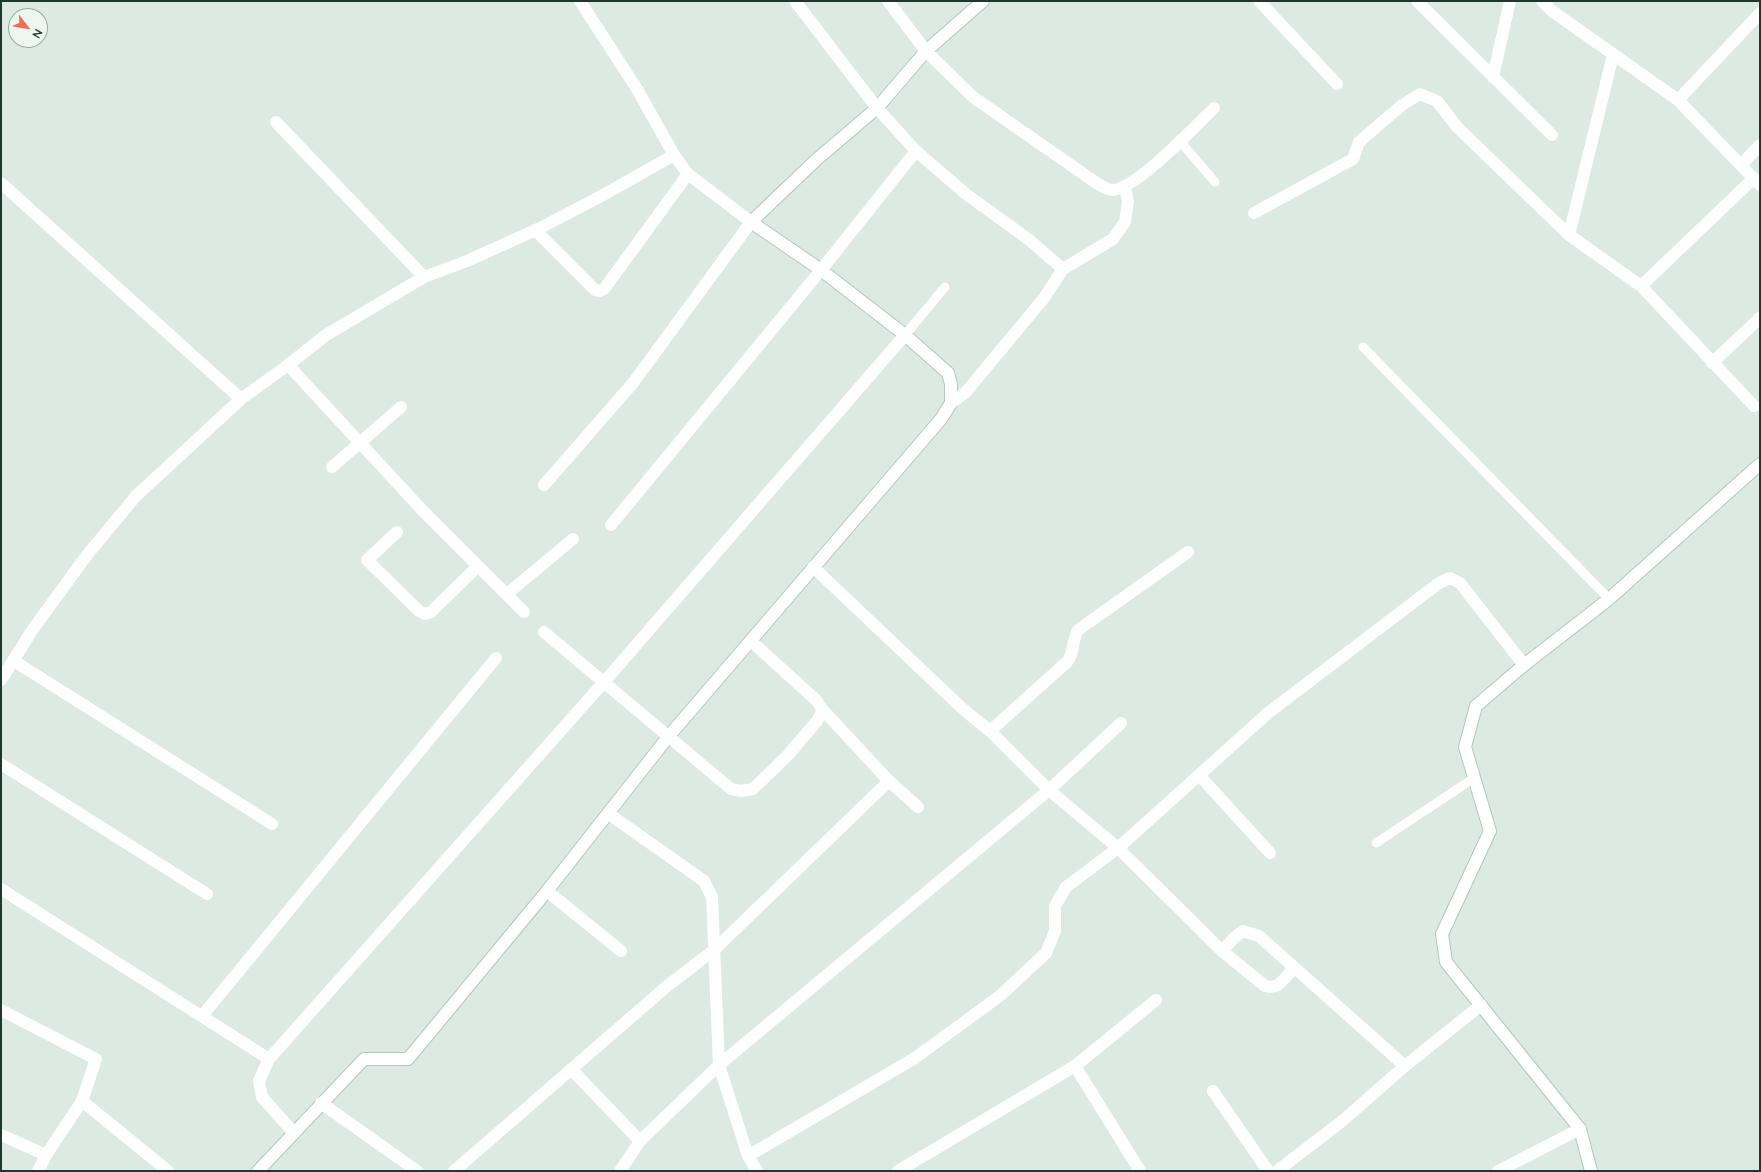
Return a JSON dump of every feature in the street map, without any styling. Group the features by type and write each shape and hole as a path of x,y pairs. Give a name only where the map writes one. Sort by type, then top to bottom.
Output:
{"street":[{"path":"580,1 636,89 674,155 688,174 751,222 821,270 905,335 948,373 951,384 951,403"},
{"path":"795,1 877,108 916,151 966,194 1028,239 1063,269"},
{"path":"888,1 926,52 973,97 1095,182 1110,190 1125,187 1145,173 1214,108"},
{"path":"544,486 633,383 751,222 816,160 877,108 926,52 983,1"},
{"path":"1259,1 1337,84"},
{"path":"1417,1 1552,135"},
{"path":"1493,77 1510,1"},
{"path":"1542,1 1552,11 1678,100 1757,182 1641,286"},
{"path":"1678,100 1760,13"},
{"path":"1569,235 1613,55"},
{"path":"1254,213 1354,159 1359,142 1402,105 1420,94 1437,101 1457,127 1569,235 1641,286 1754,406"},
{"path":"276,122 424,277"},
{"path":"1741,165 1760,145"},
{"path":"611,525 821,270 916,151"},
{"path":"1,680 33,629 87,555 136,496 240,399 326,336 424,277 467,261 535,230 605,194 674,155"},
{"path":"535,230 595,290 600,291 604,289 688,174"},
{"path":"1,183 240,399"},
{"path":"258,1171 364,1059 408,1059 547,891 668,737 936,425 951,403 966,392 985,370 1044,298 1063,269 1113,239 1124,222 1128,201 1125,187"},
{"path":"1712,363 1760,318"},
{"path":"294,1133 262,1097 259,1081 269,1059 604,682 905,335"},
{"path":"288,365 423,511 524,612"},
{"path":"332,467 401,407"},
{"path":"1591,1171 1580,1129 1446,962 1442,934 1490,831 1466,747 1476,706 1524,665 1609,599 1760,464"},
{"path":"397,532 367,560 425,614 431,612 478,566"},
{"path":"507,594 573,539"},
{"path":"990,731 1067,662 1072,656 1073,639 1078,630 1188,552"},
{"path":"813,567 963,708 990,731 1049,790 1118,848 1222,951 1265,986 1272,988 1278,986 1294,967"},
{"path":"748,1156 915,1058 1001,995 1046,953 1055,931 1055,906 1066,887 1118,848 1268,713 1439,583 1450,578 1460,583 1524,665"},
{"path":"544,632 731,789 741,791 753,789 788,755 817,721 823,710"},
{"path":"751,641 816,700 823,710 889,780 918,807"},
{"path":"202,1016 496,658"},
{"path":"14,661 272,824"},
{"path":"620,1171 640,1141 719,1066 1049,790 1121,723"},
{"path":"1,764 207,894"},
{"path":"1199,775 1270,853"},
{"path":"454,1171 666,987 714,950 889,780"},
{"path":"608,814 704,881 712,897 719,1066 748,1156 757,1171"},
{"path":"1,889 269,1059"},
{"path":"547,891 622,951"},
{"path":"1222,951 1243,931 1259,936 1268,942 1405,1066"},
{"path":"898,1171 1075,1066 1156,1000"},
{"path":"1277,1171 1341,1122 1405,1066 1481,1005"},
{"path":"1,1010 96,1059 82,1100 46,1155 38,1171"},
{"path":"1075,1066 1140,1171"},
{"path":"571,1069 640,1141"},
{"path":"1213,1091 1268,1171"},
{"path":"82,1100 168,1171"},
{"path":"321,1103 417,1171"},
{"path":"1498,1171 1580,1129"},
{"path":"1,1135 46,1155"}],"lane":[{"path":"1179,140 1215,182"},
{"path":"905,335 945,287"},
{"path":"1362,347 1609,599"},
{"path":"1376,843 1474,778"}]}
